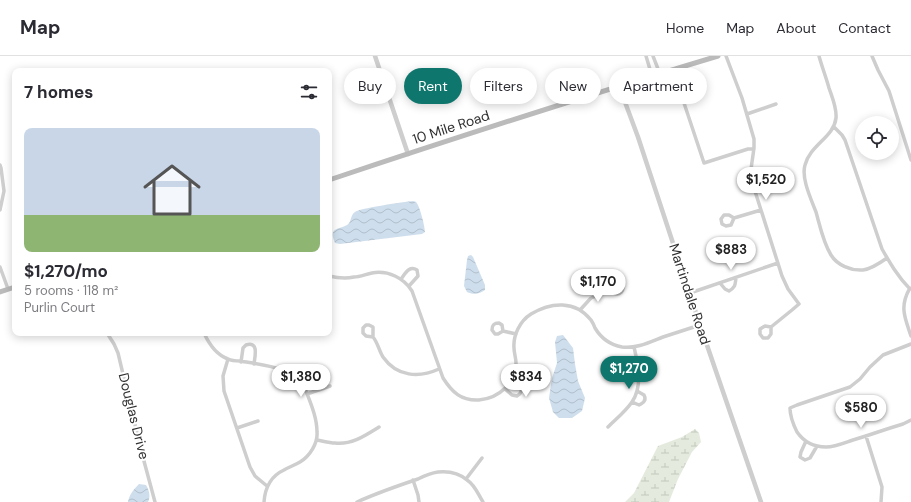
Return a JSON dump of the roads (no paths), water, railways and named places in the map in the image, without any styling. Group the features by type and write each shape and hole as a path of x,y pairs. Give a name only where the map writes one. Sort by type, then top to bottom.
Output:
{"main road":[{"name":"10 Mile Road","path":"679,68 718,56"},
{"name":"10 Mile Road","path":"332,179 609,89"},
{"path":"0,291 12,288"}],"street":[{"path":"375,56 408,154"},
{"path":"646,56 650,68"},
{"path":"654,56 658,68"},
{"path":"726,56 754,138 754,149 751,161 754,188 782,276 788,289 799,304 771,327"},
{"path":"819,56 834,104 836,118 834,127 811,152 804,170 808,189 826,245 836,261 849,268 863,270 872,267 887,258"},
{"path":"872,56 889,91 911,160"},
{"name":"Martindale Road","path":"626,104 761,502"},
{"path":"684,104 704,163 754,149"},
{"path":"746,114 776,104"},
{"path":"834,127 842,135 850,152 880,242 887,258 902,280 910,288 904,300 903,307 904,317 911,336"},
{"path":"0,165 4,191 0,210"},
{"path":"734,218 761,210"},
{"path":"690,293 778,263"},
{"path":"0,267 8,289"},
{"path":"401,279 408,270 414,268 418,276 409,286"},
{"path":"332,277 354,277 381,272 388,273 401,279 409,286 415,299 443,378 457,394 463,398 475,400 487,399 495,396 505,389 515,371 516,362 514,349 516,334 525,319 533,313 552,305 565,305 580,310 591,321 600,335 613,344 621,346 634,347 700,325"},
{"path":"720,283 729,291 733,288 736,278"},
{"path":"580,310 591,298 611,290"},
{"path":"503,330 516,334"},
{"name":"Douglas Drive","path":"109,336 118,353 155,502"},
{"path":"206,336 211,346 219,354 228,359 280,369 294,375 305,388 313,410 316,422 317,440 309,454 301,462 283,470 272,480 268,486 264,502"},
{"path":"373,337 376,340 383,358 390,366 399,371 412,375 421,375 439,369"},
{"path":"241,362 244,348 250,343 255,348 254,364"},
{"path":"911,344 883,354 860,379 850,387 790,408 790,415 794,427 800,436 810,444 825,448 903,424 911,420"},
{"path":"608,427 632,402 637,391 638,376 634,347"},
{"path":"228,359 224,376 224,391 250,467 256,476 268,486"},
{"path":"505,389 512,395 516,396 521,393 520,387 511,380"},
{"path":"307,394 330,386"},
{"path":"632,402 639,405 645,401 644,395 637,391"},
{"path":"237,428 258,421"},
{"path":"317,440 344,443 360,438 379,427"},
{"path":"866,436 882,487 883,493 881,502"},
{"path":"806,441 800,457 805,460 810,458 817,446"},
{"path":"466,479 482,458"},
{"path":"357,502 436,472 444,472 456,474 473,484 483,502"},
{"path":"413,480 419,502"}],"water":[{"path":"413,201 418,204 422,217 425,232 422,234 340,244 335,243 333,232 349,224 352,215 355,212 373,207"},
{"path":"471,255 485,285 485,290 476,294 467,292 464,286 467,260 468,256"},
{"path":"563,335 573,348 578,381 585,398 582,411 572,418 559,418 553,412 549,398 552,378 557,363 555,342 557,336"},
{"path":"139,484 146,485 149,491 148,502 128,502 132,492"}]}
